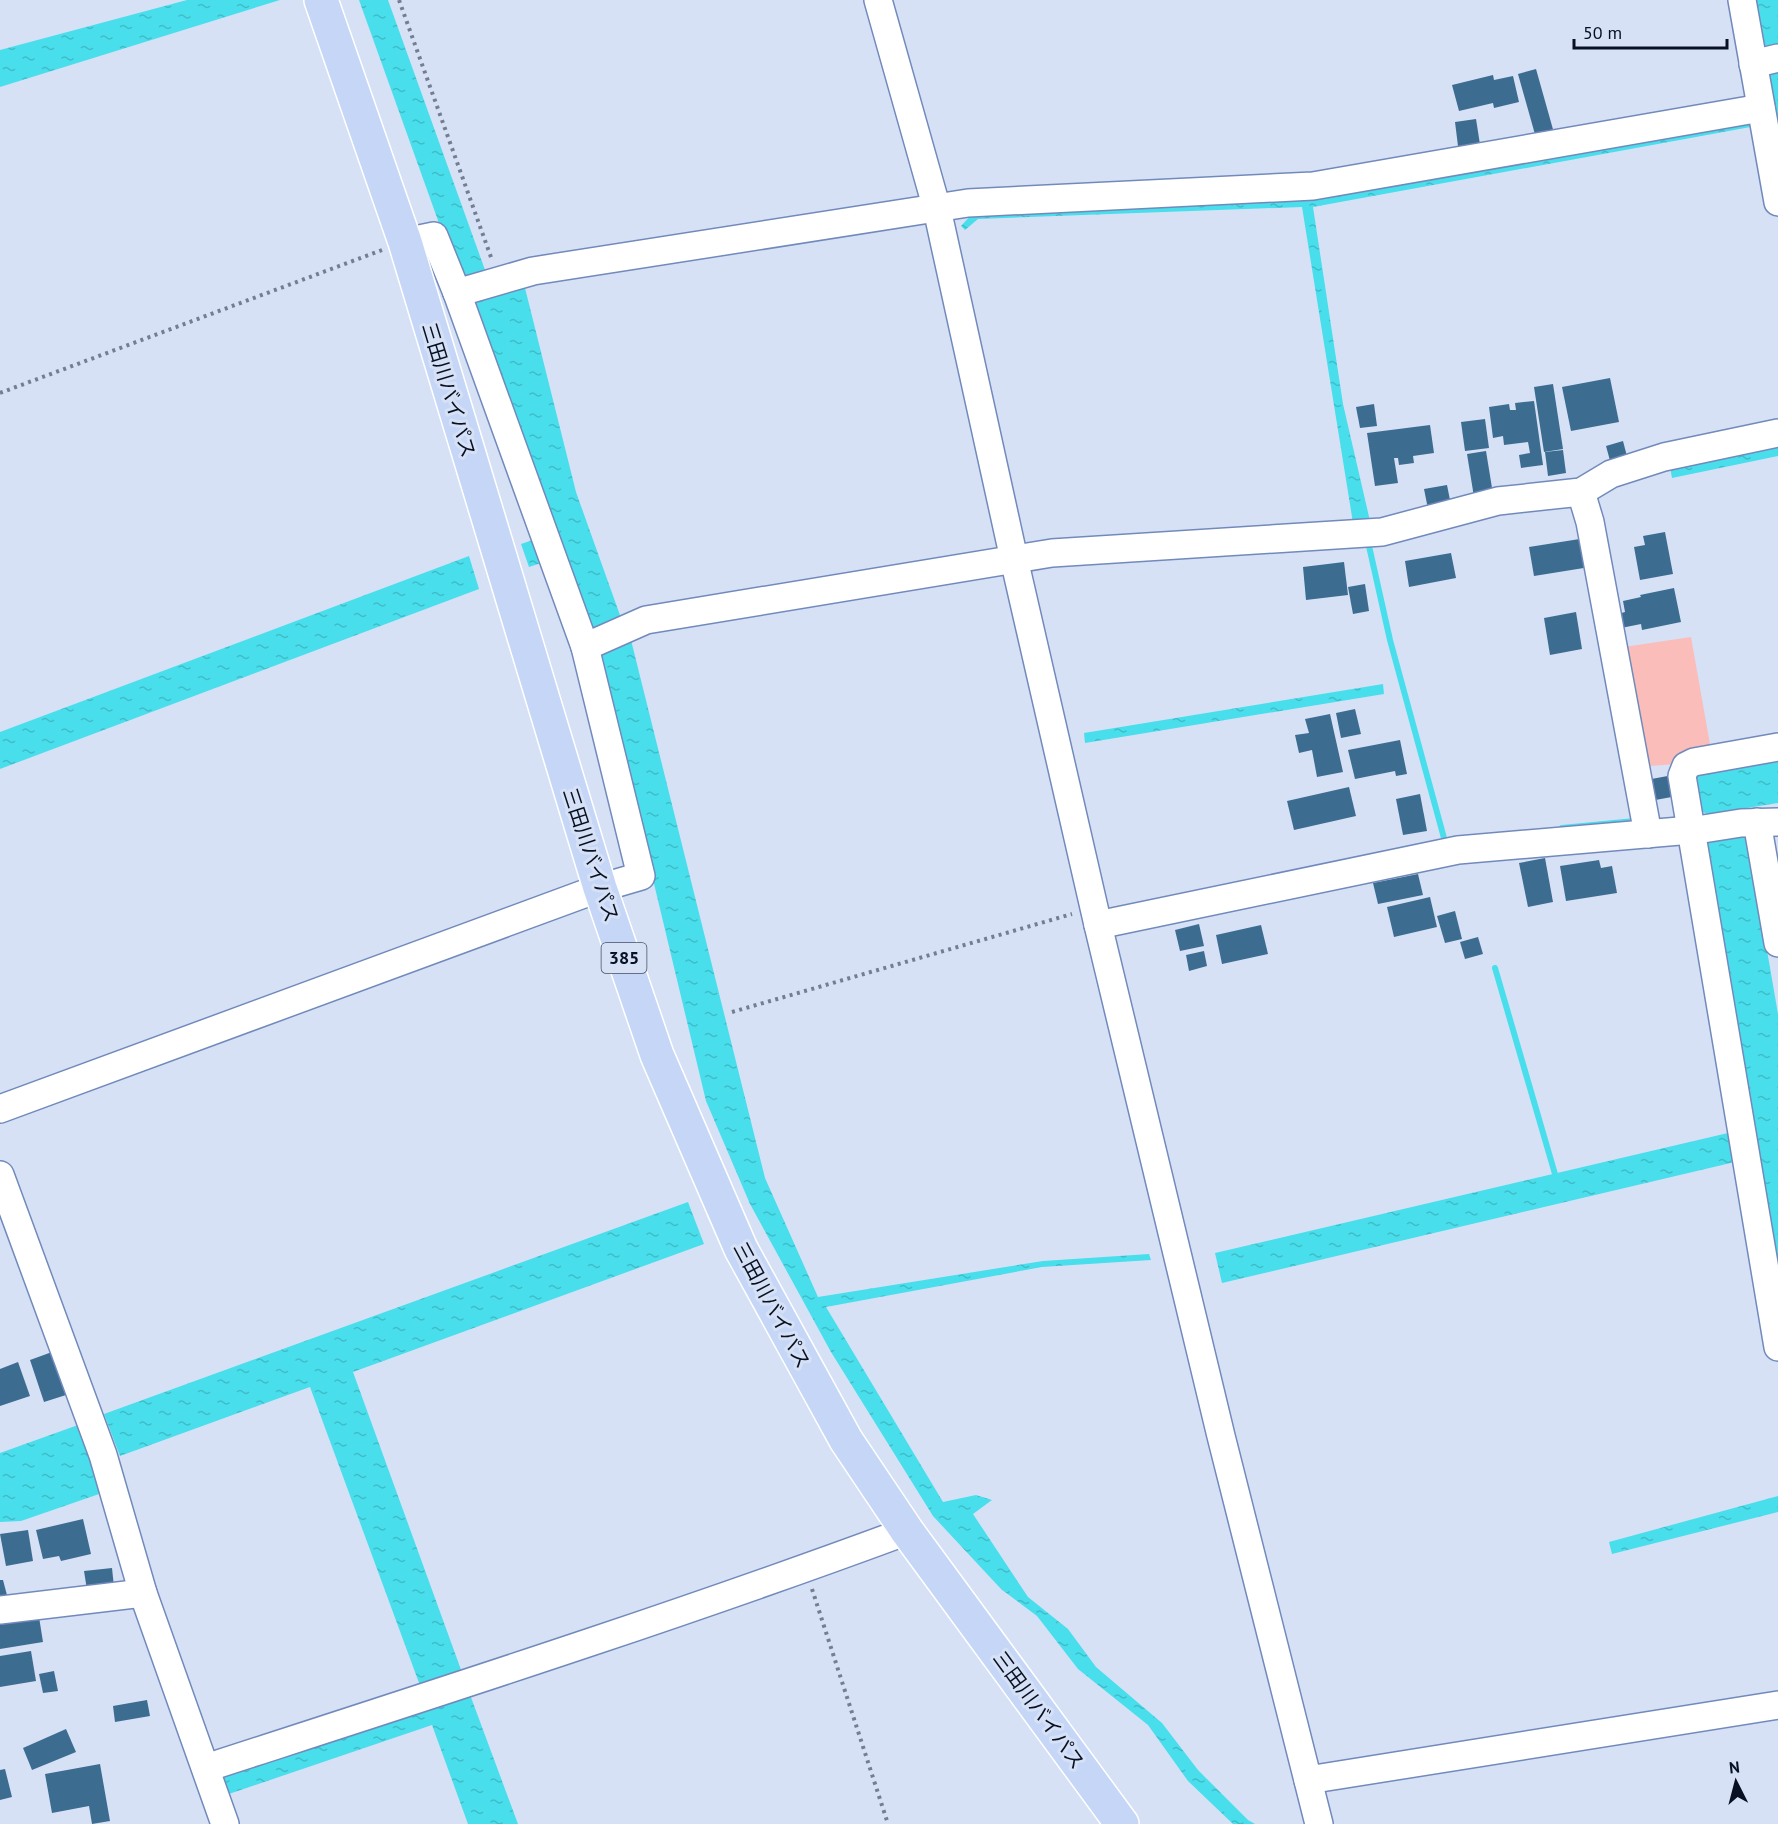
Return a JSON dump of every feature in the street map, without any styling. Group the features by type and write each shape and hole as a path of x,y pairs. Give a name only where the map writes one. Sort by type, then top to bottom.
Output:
{"highway":[{"name":"三田川バイパス","path":"321,0 405,242 600,888 657,1055 741,1249 846,1440 907,1532 1122,1824"}],"street":[{"path":"878,0 937,209 1096,916 1218,1425 1319,1824"},
{"path":"1742,0 1765,61 1761,108 1778,202"},
{"path":"457,293 533,271 968,203 1313,186 1761,108"},
{"path":"0,1109 600,888 641,876 585,647 457,293 434,236 405,242"},
{"path":"585,647 646,620 1052,553 1382,532 1498,501 1581,492 1611,474 1665,457 1778,433"},
{"path":"1581,492 1590,522 1648,834"},
{"path":"1778,747 1694,762 1686,766 1682,777 1697,830 1778,1347"},
{"path":"1096,916 1458,850 1697,830 1759,822 1778,943"},
{"path":"0,1174 103,1455 143,1593 225,1824"},
{"path":"206,1768 474,1682 806,1569 907,1532"},
{"path":"0,1610 143,1593"},
{"path":"1308,1780 1778,1705"}],"path":[{"path":"399,0 500,281"},
{"path":"0,393 405,242"},
{"path":"732,1012 1096,916"},
{"path":"806,1569 888,1824"}],"shaded area":[{"path":"1691,637 1711,750 1677,764 1649,766 1624,647"}],"water":[{"path":"187,0 280,0 0,87 0,50"},
{"path":"359,0 388,0 485,270 476,281 459,279"},
{"path":"1754,0 1778,0 1778,137"},
{"path":"1754,118 1756,126 1313,207 1343,404 1370,521 1353,523 1302,207 978,219 965,230 961,226 973,213 1314,197"},
{"path":"525,288 576,492 621,618 603,629 592,629 472,306 483,297"},
{"path":"1778,444 1778,456 1672,478 1670,467"},
{"path":"539,538 547,561 529,567 521,544"},
{"path":"469,556 479,589 0,769 0,732"},
{"path":"631,640 765,1178 818,1297 1043,1261 1149,1254 1151,1260 1042,1267 826,1307 943,1502 976,1495 992,1500 973,1514 1028,1597 1068,1629 1096,1667 1162,1723 1198,1770 1248,1820 1255,1824 1233,1824 1188,1781 1148,1725 1078,1669 1037,1616 1001,1589 933,1516 831,1352 750,1204 706,1101 600,658 610,646"},
{"path":"1383,684 1384,694 1085,743 1084,733"},
{"path":"1778,759 1778,803 1734,810 1738,835 1747,834 1778,1014 1778,1281 1702,841 1712,839 1708,814 1700,811 1695,773"},
{"path":"1728,1133 1735,1162 1222,1283 1215,1253"},
{"path":"688,1202 704,1244 353,1372 464,1678 422,1691 310,1387 120,1456 104,1414"},
{"path":"78,1425 102,1493 21,1521 0,1522 0,1453"},
{"path":"1778,1496 1778,1512 1612,1554 1609,1542"},
{"path":"469,1692 518,1824 468,1824 432,1725 226,1795 219,1776"}],"building":[{"path":"1536,69 1554,133 1536,138 1518,74"},
{"path":"1493,75 1494,80 1513,76 1519,102 1494,108 1493,103 1459,111 1452,85"},
{"path":"1476,119 1481,151 1459,154 1455,122"},
{"path":"1610,378 1619,422 1571,431 1562,387"},
{"path":"1553,384 1563,449 1544,452 1534,387"},
{"path":"1534,401 1543,465 1521,468 1519,455 1530,453 1528,442 1504,445 1503,436 1493,438 1489,407 1509,404 1510,410 1516,410 1515,403"},
{"path":"1374,404 1377,426 1360,428 1356,407"},
{"path":"1485,419 1489,448 1465,451 1461,422"},
{"path":"1430,425 1434,453 1413,456 1414,463 1399,465 1398,458 1394,458 1398,483 1375,486 1367,433"},
{"path":"1623,441 1629,464 1612,468 1606,446"},
{"path":"1563,450 1566,473 1548,476 1545,452"},
{"path":"1486,451 1493,494 1474,497 1467,454"},
{"path":"1447,485 1451,505 1428,509 1424,489"},
{"path":"1665,532 1673,574 1640,580 1634,547 1645,545 1643,536"},
{"path":"1586,538 1590,567 1534,576 1529,547"},
{"path":"1451,553 1456,578 1409,587 1405,561"},
{"path":"1344,562 1348,595 1306,600 1303,567"},
{"path":"1365,584 1369,611 1353,614 1348,587"},
{"path":"1674,588 1681,622 1642,630 1641,624 1621,628 1618,614 1625,612 1623,601"},
{"path":"1576,612 1582,649 1550,655 1544,618"},
{"path":"1355,709 1361,734 1341,738 1336,713"},
{"path":"1330,714 1343,772 1317,777 1312,750 1299,753 1295,735 1309,733 1305,719"},
{"path":"1400,740 1407,774 1396,776 1395,771 1355,779 1348,750"},
{"path":"1673,775 1677,796 1650,801 1646,780"},
{"path":"1349,787 1356,816 1294,830 1287,801"},
{"path":"1420,794 1427,831 1403,835 1396,799"},
{"path":"1545,858 1553,902 1528,907 1519,863"},
{"path":"1599,860 1601,868 1612,866 1617,893 1566,901 1560,866"},
{"path":"1418,874 1423,895 1378,904 1373,883"},
{"path":"1430,897 1437,927 1394,937 1387,907"},
{"path":"1455,911 1462,939 1445,943 1437,916"},
{"path":"1199,924 1204,946 1180,951 1175,930"},
{"path":"1261,925 1268,954 1222,964 1216,935"},
{"path":"1478,937 1483,954 1465,959 1460,942"},
{"path":"1204,951 1207,966 1189,971 1186,955"},
{"path":"52,1352 66,1395 44,1402 30,1360"},
{"path":"18,1362 30,1396 0,1406 0,1369"},
{"path":"83,1519 91,1554 61,1561 59,1556 43,1559 36,1530"},
{"path":"28,1530 33,1561 6,1566 0,1534"},
{"path":"112,1568 114,1587 87,1590 84,1571"},
{"path":"0,1580 3,1580 8,1599 0,1601"},
{"path":"39,1617 43,1642 0,1649 0,1623"},
{"path":"31,1651 36,1681 0,1687 0,1656"},
{"path":"54,1671 58,1691 43,1693 39,1674"},
{"path":"147,1700 150,1716 115,1722 113,1706"},
{"path":"66,1729 76,1752 32,1770 23,1748"},
{"path":"100,1764 110,1821 92,1824 89,1806 52,1813 45,1774"},
{"path":"5,1769 12,1797 0,1800 0,1770"}],"waterway":[{"path":"1369,546 1390,640 1444,838"},
{"path":"1562,828 1635,821"},
{"path":"1495,968 1555,1174"}]}
